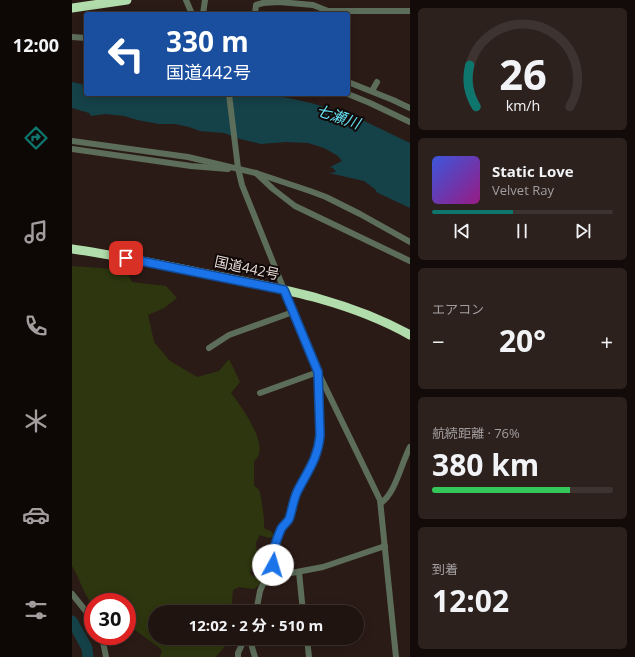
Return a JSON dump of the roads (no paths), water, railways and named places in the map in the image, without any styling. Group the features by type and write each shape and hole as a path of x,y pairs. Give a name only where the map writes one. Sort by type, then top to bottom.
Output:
{"highway":[{"path":"72,8 127,0"},
{"name":"国道442号","path":"72,249 126,258 316,297 359,310 410,335"}],"street":[{"path":"186,0 191,12"},
{"path":"203,12 204,0"},
{"path":"256,12 256,5 279,2 313,6 328,11 410,11"},
{"path":"72,37 84,38"},
{"path":"372,91 377,82"},
{"path":"350,83 410,108"},
{"path":"350,95 410,122"},
{"path":"229,96 237,164 242,185 318,372 379,495 386,546 396,657"},
{"path":"72,141 237,164 256,173 326,197 410,242"},
{"path":"72,149 221,169 237,164"},
{"path":"256,173 273,190 295,206 410,262"},
{"path":"209,348 229,335 293,312"},
{"path":"260,393 318,372"},
{"path":"270,577 273,567 275,544 282,528 289,518 297,493 311,467 319,444 320,427 318,372"},
{"path":"381,503 385,500 392,488 410,447"},
{"path":"257,605 262,584 270,577 323,567 386,546"},
{"path":"298,572 303,605"},
{"path":"72,594 84,609"},
{"path":"104,645 106,657"},
{"path":"238,657 242,645"},
{"path":"252,645 255,657"},
{"path":"308,645 309,657"}],"water":[{"name":"七瀬川","path":"72,82 84,85 84,96 279,96 311,103 354,116 410,143 410,208 376,192 376,190 364,181 329,173 336,172 330,167 342,161 338,156 324,148 308,143 286,142 261,144 224,133 200,131 175,124 159,124 124,116 105,114 91,116 89,113 72,108"}],"waterway":[{"path":"72,621 87,648 88,657"}]}
